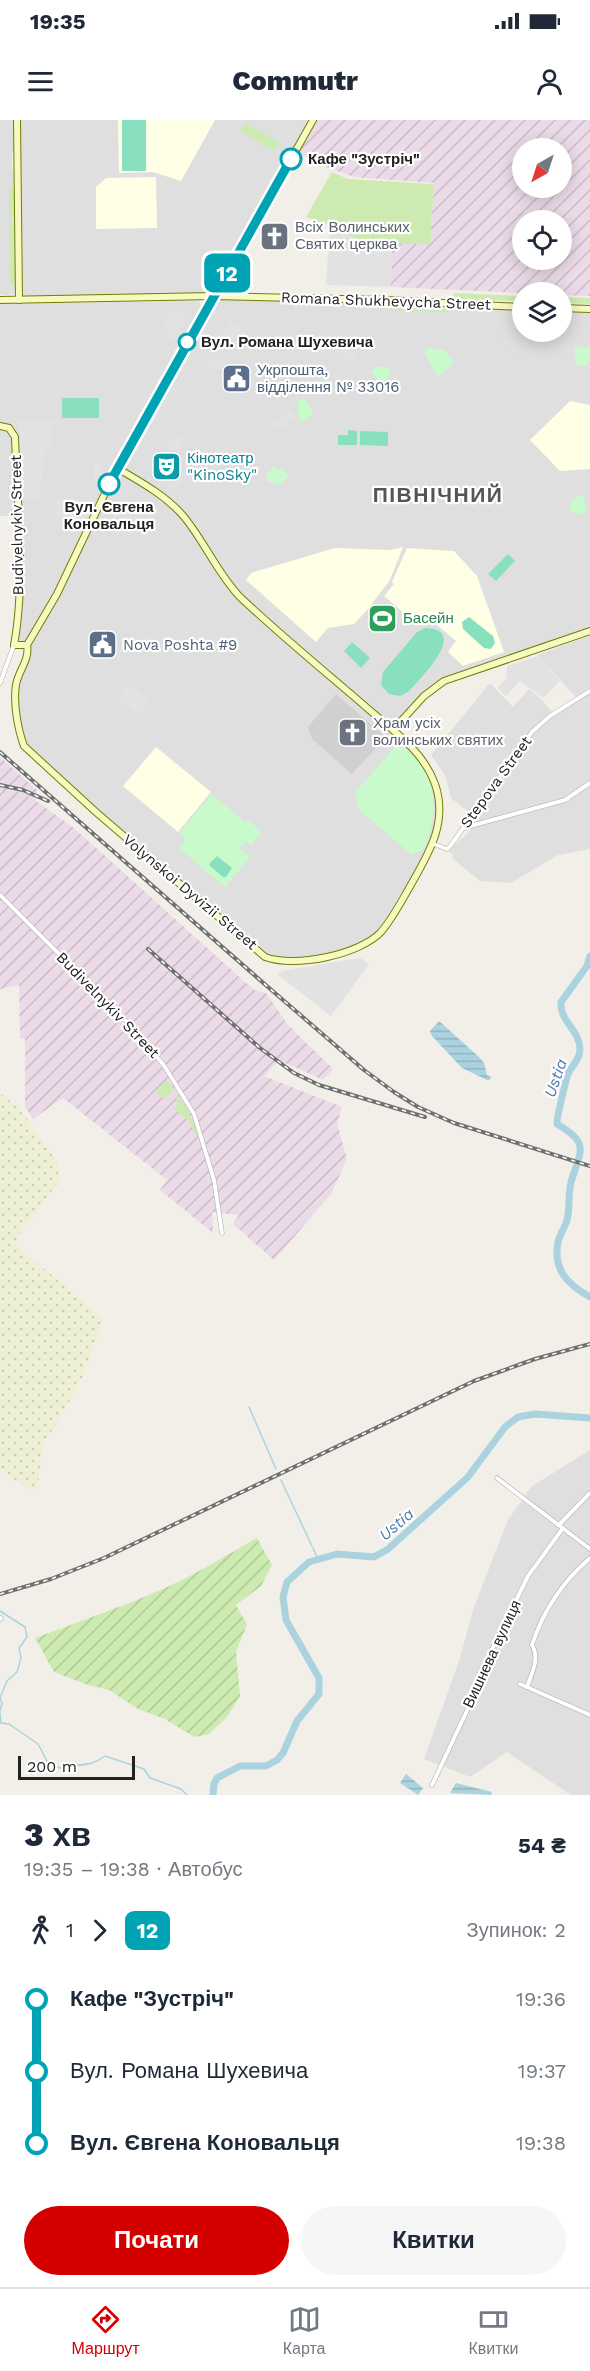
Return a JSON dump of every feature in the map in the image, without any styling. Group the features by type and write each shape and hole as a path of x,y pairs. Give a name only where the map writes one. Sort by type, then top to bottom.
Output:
{"street":[{"path":"17,120 19,300"},
{"name":"Volynskoi Dyvizii Street","path":"312,120 117,468 57,594 27,645 29,653 16,683 21,737 24,746 97,813 266,957 283,962 313,959 358,947 371,940 391,919 434,844"},
{"name":"Romana Shukhevycha Street","path":"0,300 214,296 385,300 512,306"},
{"path":"572,308 590,309"},
{"name":"Budivelnykiv Street","path":"0,426 9,428 15,436 20,583 14,645 0,682"},
{"path":"117,468 175,507 238,596 393,730 424,762 436,785 439,816 434,844"},
{"path":"393,730 424,696 444,681 590,632"},
{"path":"14,645 27,645"},
{"name":"Stepova Street","path":"434,844 447,849 532,732 550,716 590,691"},
{"path":"463,828 565,800 590,783"},
{"name":"Budivelnykiv Street","path":"0,895 137,1032 165,1066 194,1114 214,1180 222,1233"},
{"path":"497,1478 590,1549"},
{"name":"Вишнева вулиця","path":"432,1785 480,1685 481,1672 528,1576 561,1526 590,1493"},
{"path":"527,1687 535,1666 536,1653 532,1645 537,1630 573,1571 590,1558"},
{"path":"520,1684 590,1715"}],"shaded area":[{"path":"0,120 14,120 15,147 12,154 12,169 14,172 17,290 7,295 0,295"},
{"path":"17,120 313,120 214,295 512,307 512,342 572,342 572,308 590,309 590,631 433,688 394,730 414,750 436,785 438,830 387,925 358,947 313,959 265,957 24,746 16,692 27,645 213,296 19,300"},
{"path":"118,120 215,120 181,181 153,172 119,173"},
{"path":"313,120 590,120 590,296 572,295 572,282 512,282 512,293 391,287 392,245 395,243 430,244 434,183 354,177 321,165 295,151"},
{"path":"156,177 157,228 96,229 96,187 106,178"},
{"path":"330,225 367,244 392,245 391,287 326,285"},
{"path":"200,302 201,308 112,467 55,590 26,642 20,642 23,609 20,516 0,516 0,304"},
{"path":"183,310 183,326 173,342 167,337 166,314 170,311"},
{"path":"231,322 247,334 233,351 217,339"},
{"path":"343,342 358,359 352,365 337,348"},
{"path":"209,360 225,360 230,364 232,371 208,369"},
{"path":"570,401 590,405 590,469 560,471 530,440"},
{"path":"290,410 297,418 276,431 271,424"},
{"path":"56,420 56,425 52,426 52,444 47,449 38,498 20,498 19,421"},
{"path":"183,436 180,453 166,447 169,441"},
{"path":"94,459 103,464 101,471 107,474 103,483 94,482"},
{"path":"181,470 183,470 183,479 171,491 166,487 174,474 180,477"},
{"path":"86,499 84,512 87,514 78,533 72,533 72,518 57,518 55,509 58,505 54,504 53,500"},
{"path":"403,547 390,580 367,610 354,624 328,628 316,642 246,580 251,573 335,548 390,550"},
{"path":"407,548 454,551 477,576 504,652 463,666 448,652 456,641 425,615 404,613 384,596 394,584 392,582"},
{"path":"590,636 590,689 576,697 537,655"},
{"path":"538,656 560,681 543,698 520,681 506,696 498,688 506,679 507,666"},
{"path":"490,683 513,707 529,689 552,712 530,731 470,813 451,798 446,777 431,755"},
{"path":"129,684 149,701 137,714 118,697"},
{"path":"590,693 590,781 564,798 466,826 533,733 551,718"},
{"path":"336,694 383,735 384,739 352,774 312,739 308,727"},
{"path":"156,747 211,792 178,832 123,786"},
{"path":"0,757 37,790 36,801 74,828 254,990 266,993 288,1025 333,1069 323,1080 279,1060 264,1076 342,1107 337,1124 347,1159 331,1194 274,1260 233,1224 239,1215 212,1212 213,1233 160,1190 167,1180 63,1098 33,1119 25,1107 25,1039 20,1038 19,985 0,989"},
{"path":"590,785 590,849 558,855 511,883 480,881 452,858 453,855 448,851 472,827 565,801"},
{"path":"360,958 369,964 331,1016 278,975 282,971"},
{"path":"0,1093 19,1108 57,1162 60,1180 19,1235 15,1244 104,1319 83,1376 57,1424 44,1442 38,1483 32,1492 0,1469"},
{"path":"590,1450 590,1795 571,1795 507,1752 470,1777 424,1759 460,1658 474,1607 508,1520 531,1487"}],"green space":[{"path":"122,120 146,120 146,171 122,171"},
{"path":"245,123 279,142 274,151 240,131"},
{"path":"332,172 348,179 434,184 430,244 367,244 306,217"},
{"path":"9,188 15,188 15,217 9,217"},
{"path":"9,224 16,224 16,285 10,285"},
{"path":"454,293 512,296 512,301 454,299"},
{"path":"572,297 590,298 590,304 572,303"},
{"path":"387,307 450,310 448,312 387,310"},
{"path":"574,347 590,348 590,361 586,366 575,363"},
{"path":"429,348 444,350 453,360 451,365 438,377 424,352"},
{"path":"376,367 389,368 391,373 382,386 371,372"},
{"path":"62,398 99,398 99,418 62,418"},
{"path":"303,398 312,409 312,415 301,422 298,415 298,402"},
{"path":"348,430 357,431 357,445 338,445 338,435 348,435"},
{"path":"360,431 388,432 388,446 360,445"},
{"path":"274,466 279,470 281,468 289,475 281,485 267,481 266,476"},
{"path":"580,494 584,498 587,509 581,515 571,512 569,504"},
{"path":"508,554 515,561 496,581 488,574"},
{"path":"469,617 493,636 495,643 491,649 484,648 463,629 462,622"},
{"path":"425,628 438,631 444,637 438,656 408,692 400,696 389,694 381,685 383,672 417,632"},
{"path":"352,642 370,658 361,668 344,651"},
{"path":"398,744 421,765 432,791 433,805 429,834 424,849 412,855 359,810 355,792"},
{"path":"212,794 245,822 248,820 262,832 251,845 246,841 240,848 250,857 225,887 179,848 186,840 179,833"},
{"path":"217,856 232,868 226,877 223,877 209,864"},
{"path":"167,1080 174,1089 165,1100 155,1091"},
{"path":"177,1095 187,1108 198,1134 196,1136 189,1121 174,1109 179,1103 175,1098"},
{"path":"257,1538 272,1565 261,1586 236,1605 247,1624 236,1652 240,1696 227,1717 209,1734 194,1737 165,1719 138,1709 109,1690 54,1672 35,1638 169,1586"}],"water":[{"path":"439,1021 479,1057 484,1063 487,1075 491,1077 490,1080 462,1068 432,1036 430,1031"},
{"path":"406,1774 423,1788 418,1795 400,1783"},
{"path":"456,1783 492,1792 491,1795 450,1793"}],"waterway":[{"name":"Ustia","path":"590,956 587,966 561,1002 563,1014 577,1037 580,1053 568,1074 557,1124 575,1137 580,1148 570,1187 567,1220 559,1239 558,1261 568,1281 590,1297"},
{"path":"249,1407 276,1469"},
{"name":"Ustia","path":"213,1795 217,1778 240,1766 266,1766 277,1760 283,1753 297,1721 319,1694 319,1678 286,1620 283,1597 287,1582 309,1562 337,1554 374,1557 388,1549 468,1477 505,1427 518,1417 535,1414 590,1418"},
{"path":"281,1480 312,1546"},
{"path":"313,1548 318,1560"},
{"path":"0,1611 25,1627 27,1637 19,1648 21,1658 17,1672 7,1681 0,1698 2,1703 0,1711"},
{"path":"0,1713 1,1723 9,1724 38,1744 47,1761 59,1768 89,1764 105,1756 144,1769 150,1778 181,1789 187,1795"}],"railway":[{"path":"0,752 364,1070 394,1092 418,1107 454,1123 590,1166"},
{"path":"0,785 23,790 48,801"},
{"path":"148,949 260,1048 294,1073 319,1085 425,1117"},
{"path":"0,1594 51,1579 104,1558 474,1381 535,1359 590,1344"}],"bus line":[{"name":"12","path":"109,484 291,159"}],"place":[{"name":"Кафе \"Зустріч\"","path":"291,159"},
{"name":"Всіх Волинських Святих церква","path":"274,236"},
{"name":"Вул. Романа Шухевича","path":"187,342"},
{"name":"Укрпошта, відділення № 33016","path":"236,379"},
{"name":"Кінотеатр \"KinoSky\"","path":"166,467"},
{"name":"Вул. Євгена Коновальця","path":"109,484"},
{"name":"Басейн","path":"382,618"},
{"name":"Nova Poshta #9","path":"102,645"},
{"name":"Храм усіх волинських святих","path":"352,732"}],"district":[{"name":"ПІВНІЧНИЙ","path":"438,495"}]}
